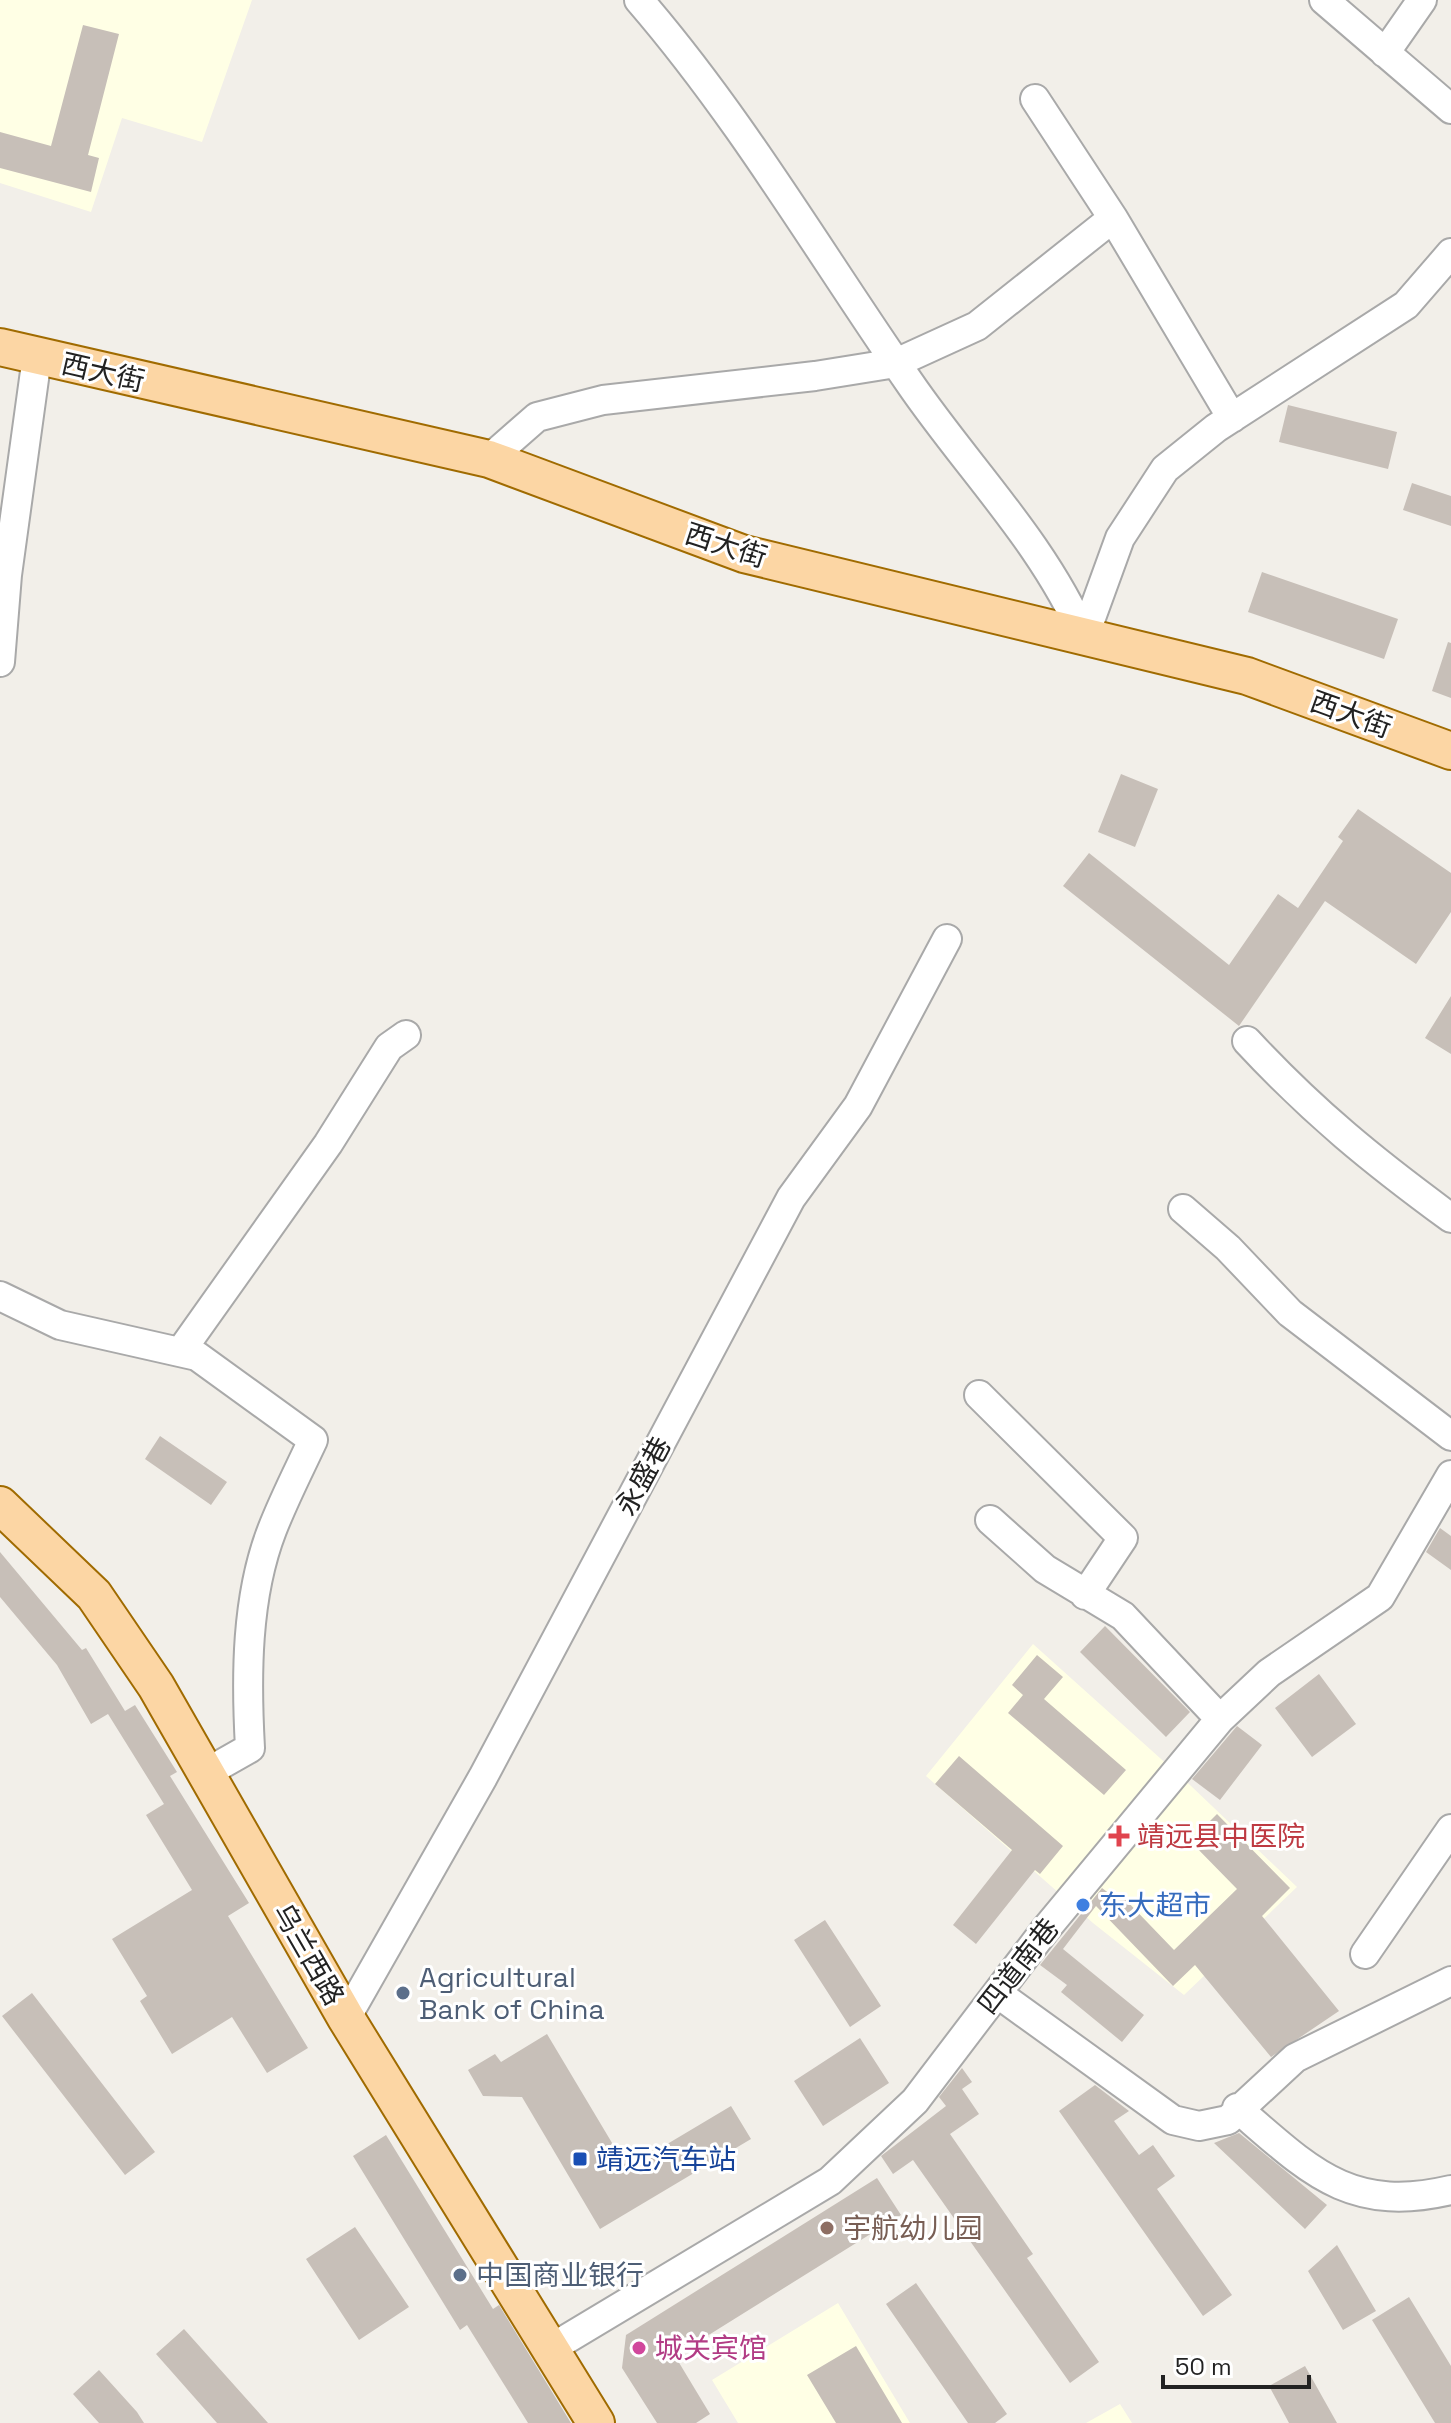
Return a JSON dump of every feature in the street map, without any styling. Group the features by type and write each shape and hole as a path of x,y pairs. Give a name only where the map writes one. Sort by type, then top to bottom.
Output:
{"main road":[{"name":"西大街","path":"0,347 489,459 744,554 1247,676 1451,751"},
{"name":"乌兰西路","path":"0,1505 94,1595 156,1686 346,2018 596,2423"}],"street":[{"path":"1324,0 1451,109"},
{"path":"1385,53 1422,0"},
{"path":"653,5 789,201 896,363 1063,589 1084,637"},
{"path":"1035,99 1113,218 1232,418"},
{"path":"489,459 537,417 603,400 815,376 896,363 977,326 1113,218"},
{"path":"1084,637 1120,538 1165,469 1232,418 1406,305 1451,253"},
{"path":"0,662 7,575 37,357"},
{"name":"永盛巷","path":"346,2018 483,1777 791,1198 858,1106 947,939"},
{"path":"181,1351 328,1144 389,1047 406,1035"},
{"path":"1247,1041 1301,1098 1352,1144 1451,1218"},
{"path":"1183,1209 1228,1248 1290,1313 1451,1436"},
{"path":"0,1296 60,1325 197,1356 313,1440 271,1532 262,1568 249,1655 250,1748 206,1773"},
{"path":"979,1395 1123,1538 1085,1595"},
{"name":"四道南巷","path":"550,2349 830,2181 915,2101 1055,1918 1220,1719 1269,1673 1380,1597 1451,1475"},
{"path":"990,1520 1045,1569 1123,1616 1220,1719"},
{"path":"1365,1954 1451,1829"},
{"path":"997,1993 1173,2120 1199,2126 1228,2120 1237,2108 1295,2058 1451,1981"},
{"path":"1237,2108 1315,2175 1349,2189 1417,2198 1451,2190"}],"shaded area":[{"path":"0,0 252,0 202,142 122,118 91,212 0,183"},
{"name":"靖远县中医院","path":"1033,1644 1190,1785 1297,1887 1184,1995 1093,1923 926,1776"},
{"path":"838,2303 910,2423 738,2423 712,2380"},
{"path":"1120,2404 1132,2423 1086,2423"}],"building":[{"path":"83,25 119,34 88,155 99,158 91,192 0,168 0,132 51,146"},
{"path":"1288,405 1397,432 1388,469 1279,442"},
{"path":"1412,483 1451,496 1451,526 1403,510"},
{"path":"1262,572 1398,619 1384,659 1248,612"},
{"path":"1448,642 1451,643 1451,698 1432,691"},
{"path":"1121,774 1158,789 1135,847 1098,832"},
{"path":"1358,809 1451,873 1451,912 1416,964 1325,901 1239,1026 1063,886 1089,853 1229,965 1278,894 1298,908 1343,841 1338,837"},
{"path":"1451,996 1451,1054 1425,1038"},
{"path":"160,1436 227,1482 211,1505 145,1459"},
{"path":"1440,1528 1451,1536 1451,1570 1426,1552"},
{"path":"0,1552 82,1650 86,1648 125,1711 135,1705 177,1772 170,1776 249,1903 228,1916 308,2048 267,2073 232,2017 172,2054 140,2001 147,1996 112,1939 192,1890 146,1815 164,1804 108,1714 91,1724 57,1665 0,1597"},
{"path":"1105,1626 1190,1712 1166,1737 1080,1652"},
{"path":"1037,1655 1063,1677 1044,1699 1126,1770 1104,1795 1008,1713 1023,1695 1012,1685"},
{"path":"1319,1674 1356,1724 1312,1757 1275,1708"},
{"path":"1237,1726 1262,1745 1220,1800 1192,1779"},
{"path":"959,1756 1063,1846 1040,1874 1035,1870 976,1944 953,1925 1012,1850 935,1784"},
{"path":"1217,1814 1290,1888 1262,1916 1339,2011 1271,2057 1195,1965 1173,1986 1096,1906 1063,1949 1144,2015 1122,2042 1061,1992 1067,1985 1040,1965 1102,1888 1119,1901 1123,1897 1174,1950 1237,1889 1190,1841"},
{"path":"825,1920 881,2006 850,2027 794,1940"},
{"path":"32,1993 155,2152 125,2175 2,2016"},
{"path":"547,2034 627,2168 731,2106 751,2139 600,2229 522,2097 483,2096 468,2070 495,2054 501,2062"},
{"path":"860,2038 889,2083 823,2126 794,2081"},
{"path":"962,2068 972,2082 962,2089 979,2114 950,2134 1033,2254 1027,2258 1099,2362 1070,2383 913,2160 893,2174 881,2156 946,2106 939,2097"},
{"path":"1095,2085 1129,2111 1114,2121 1139,2155 1153,2145 1175,2176 1157,2189 1232,2295 1203,2316 1059,2111"},
{"path":"1239,2133 1327,2205 1305,2229 1214,2143"},
{"path":"386,2135 493,2309 499,2305 571,2423 528,2423 467,2325 460,2330 353,2156"},
{"path":"877,2178 901,2215 675,2356 710,2414 696,2423 657,2423 622,2368 626,2335"},
{"path":"355,2227 409,2307 359,2340 306,2259"},
{"path":"1337,2245 1376,2311 1343,2330 1308,2271"},
{"path":"916,2283 1007,2414 995,2423 968,2423 886,2304"},
{"path":"1409,2297 1451,2366 1451,2423 1435,2423 1372,2320"},
{"path":"184,2329 268,2423 217,2423 156,2354"},
{"path":"856,2346 902,2423 836,2423 807,2375"},
{"path":"1305,2366 1337,2423 1289,2423 1269,2386"},
{"path":"99,2370 144,2423 99,2423 73,2394"}],"place":[{"name":"靖远县中医院","path":"1119,1836"},
{"name":"东大超市","path":"1083,1905"},
{"name":"Agricultural Bank of China","path":"403,1993"},
{"name":"靖远汽车站","path":"580,2159"},
{"name":"宇航幼儿园","path":"827,2228"},
{"name":"中国商业银行","path":"460,2275"},
{"name":"城关宾馆","path":"639,2348"}]}
